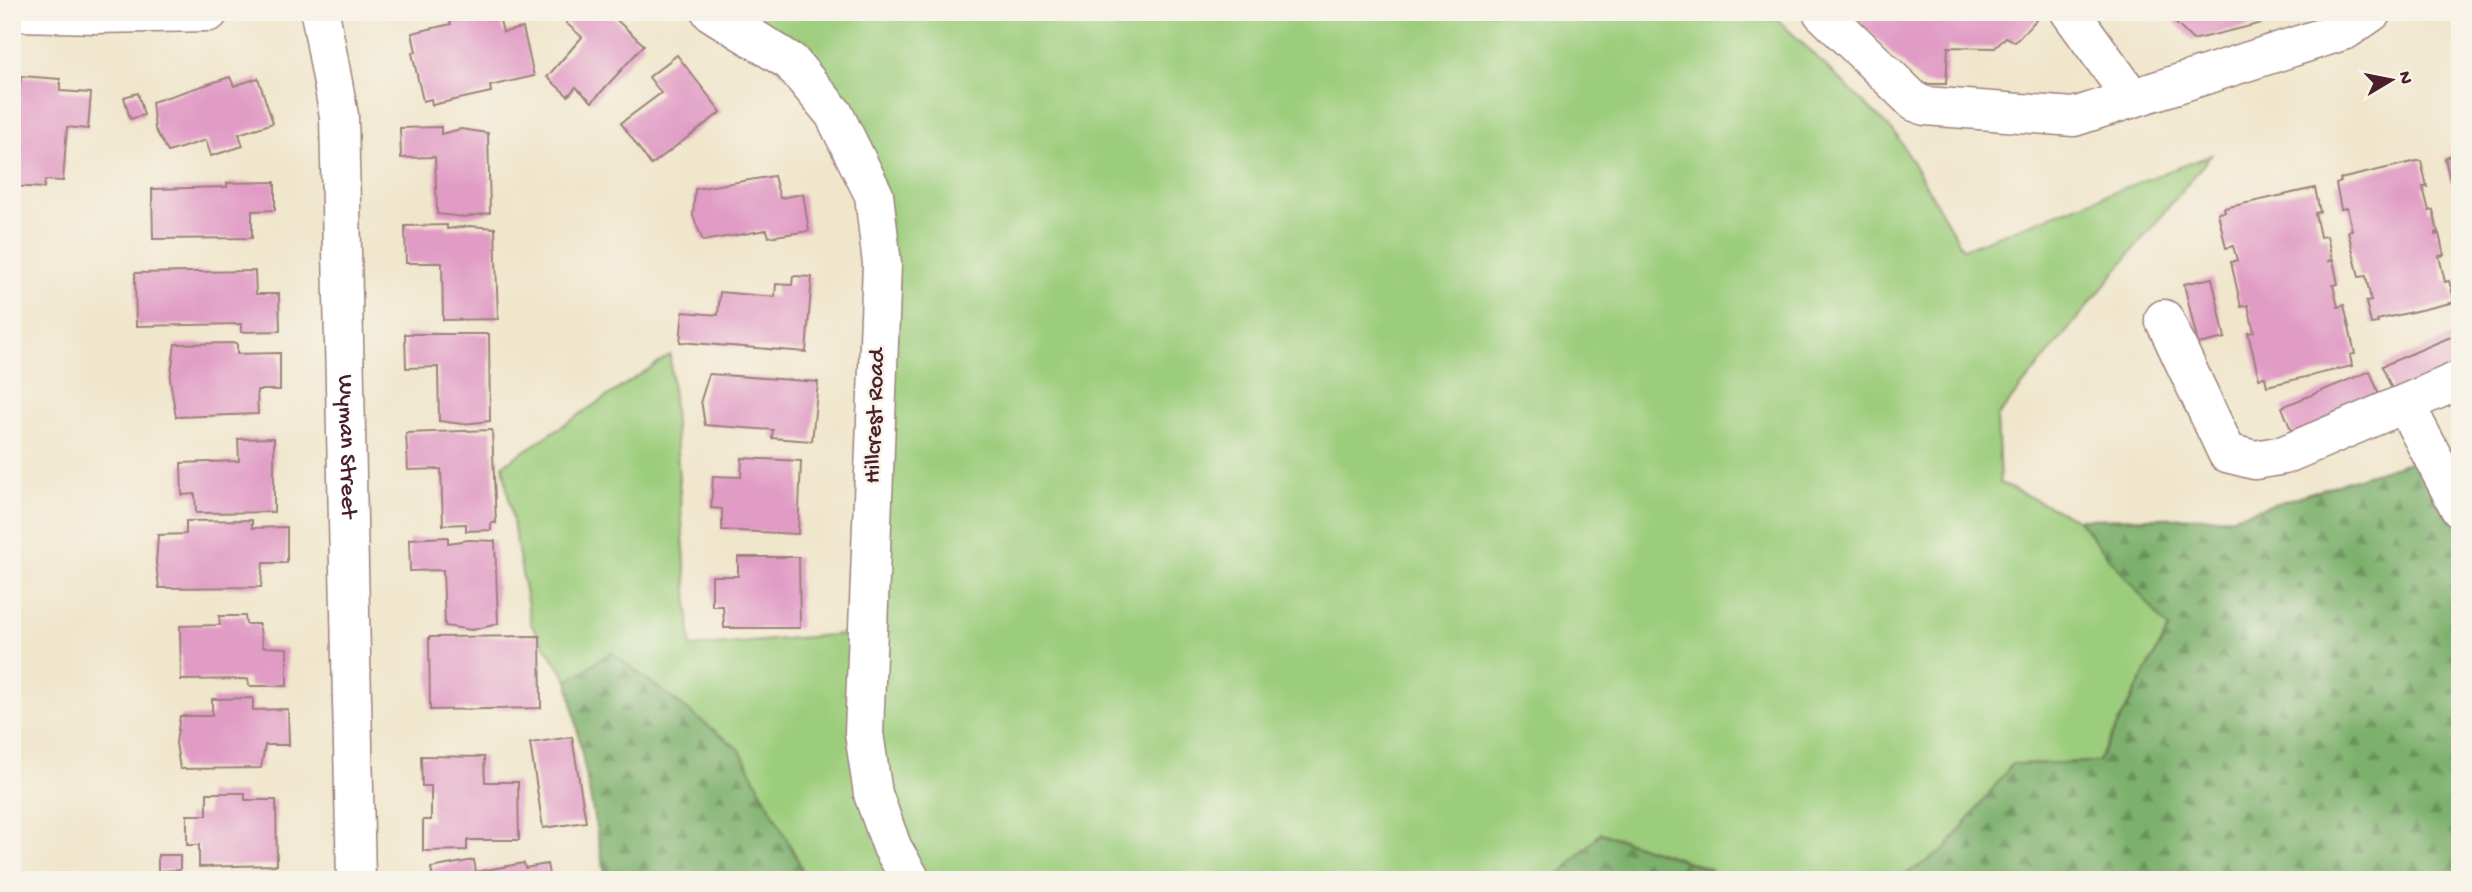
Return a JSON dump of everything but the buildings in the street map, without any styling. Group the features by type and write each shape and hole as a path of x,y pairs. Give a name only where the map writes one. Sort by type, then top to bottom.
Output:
{"street":[{"path":"21,12 95,15 209,12"},
{"name":"Wyman Street","path":"320,12 339,116 356,880"},
{"name":"Hillcrest Road","path":"711,12 791,62 834,114 874,195 881,264 864,733 873,794 892,847 911,880"},
{"path":"1822,12 1915,102 1925,106 2074,117 2346,30 2372,12"},
{"path":"2070,12 2132,99"},
{"path":"2164,319 2227,453 2255,460 2284,455 2460,380"},
{"path":"2404,404 2460,509"}],"green space":[{"path":"711,12 1770,12 1896,134 1963,249 2211,155 1997,417 2000,483 2077,519 2169,628 2098,762 2012,764 1945,850 1896,880 1709,880 1711,869 1601,833 1554,880 803,880 801,866 611,652 568,681 531,624 503,465 670,355 691,647 868,632 882,264 834,114"},
{"path":"2432,455 2460,509 2460,880 1896,880 1945,850 2012,764 2098,762 2169,629 2077,519 2232,517"},
{"path":"611,652 740,750 801,866 803,880 606,880 568,681"},
{"path":"1601,833 1711,870 1709,880 1554,880"}]}
